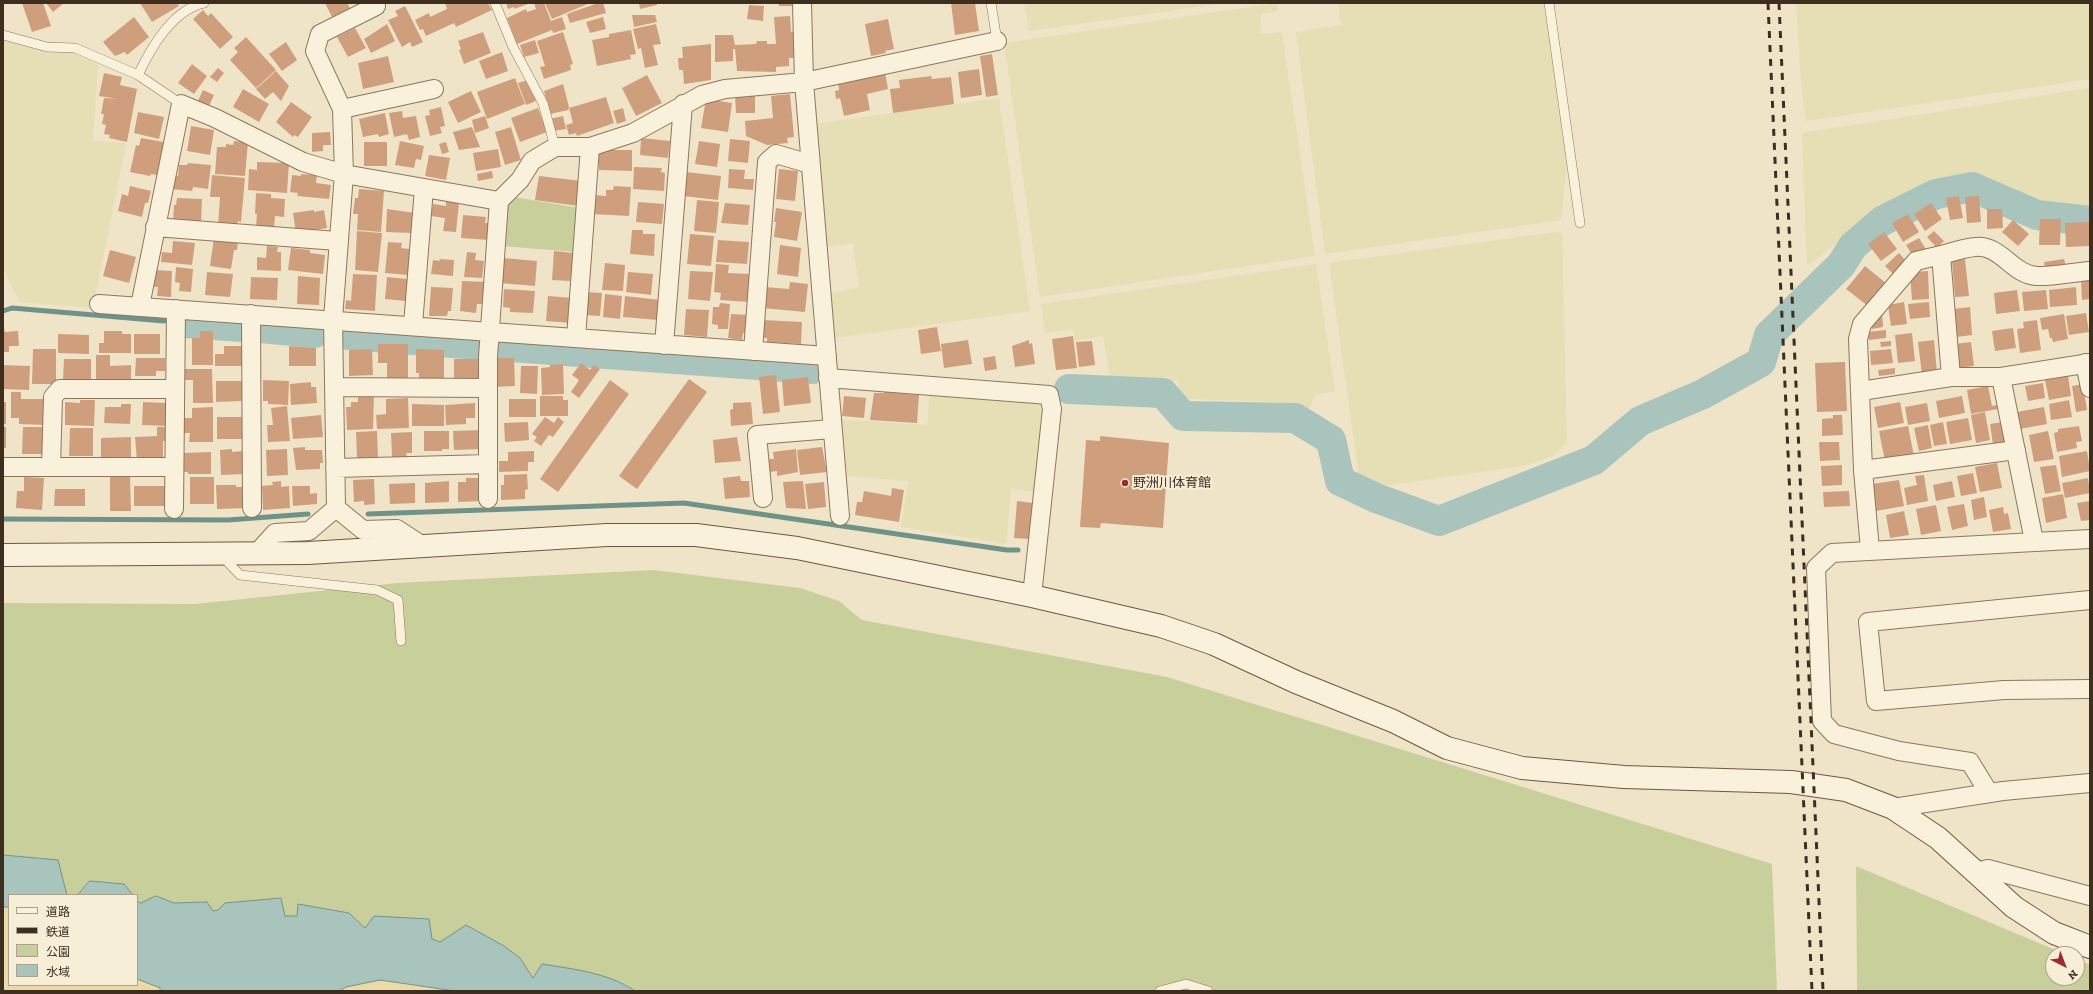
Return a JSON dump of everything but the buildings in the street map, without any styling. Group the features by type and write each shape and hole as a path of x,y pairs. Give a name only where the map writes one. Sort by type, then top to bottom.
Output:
{"street":[{"path":"802,3 804,82 810,164 840,516"},
{"path":"376,6 320,34 315,51 342,109 344,174 337,241 332,319 336,508 362,530 397,529 422,546"},
{"path":"488,499 488,388 490,332 499,201 520,180 532,161 555,147 590,147 633,134 682,104 702,95 725,89 804,82 997,41"},
{"path":"342,109 434,89"},
{"path":"140,306 181,104 222,121 303,162 344,174 499,201"},
{"path":"664,345 682,104"},
{"path":"576,338 590,147"},
{"path":"753,351 767,162 776,154 810,164"},
{"path":"413,325 424,188"},
{"path":"155,227 337,241"},
{"path":"1870,550 1863,470 1858,339 1862,324 1916,262 1975,246 1989,248 2002,256 2014,267 2037,276 2090,272"},
{"path":"1941,255 1951,377"},
{"path":"99,304 332,319 827,356"},
{"path":"174,509 176,309"},
{"path":"251,314 252,508"},
{"path":"1861,391 1951,377 2001,377 2088,363 2090,388"},
{"path":"2001,377 2034,542"},
{"path":"828,378 1049,395 1052,409 1032,596"},
{"path":"334,387 488,388"},
{"path":"52,467 53,397 60,389 174,389"},
{"path":"763,498 756,436 832,429"},
{"path":"1863,470 2016,450"},
{"path":"335,468 488,464"},
{"path":"3,467 174,467"},
{"path":"257,553 275,534 309,531 336,508"},
{"path":"3,555 308,553 607,535 696,535 798,548 1032,596 1161,626 1206,640 1296,682 1393,721 1447,748 1522,768 1624,777 1792,782 1846,790 1892,808 1938,838 2014,907 2054,933 2090,947"},
{"path":"1989,793 1970,762 1900,751 1834,734 1822,721 1816,568 1832,553 2090,538"},
{"path":"2090,600 1868,622 1876,701 2004,690 2090,689"},
{"path":"1892,808 1989,793 2090,783"},
{"path":"1976,872 1988,869 2090,896"}],"lane":[{"path":"138,75 147,56 172,24 185,10 204,3"},
{"path":"495,3 512,47 543,103 555,147"},
{"path":"991,3 997,41"},
{"path":"1549,3 1580,222"},
{"path":"3,35 48,47 75,48 138,75 181,104"},
{"path":"219,553 240,576 377,590 398,600 400,641"},
{"path":"1160,991 1186,984 1208,991"}],"shaded area":[{"path":"1024,3 1225,3 1029,31"},
{"path":"1277,3 1278,11 1261,14 1260,34 1282,32 1315,256 1040,297 1004,43"},
{"path":"1338,3 1544,3 1567,164 1561,220 1325,254 1296,32 1341,25"},
{"path":"1796,3 2090,3 2090,79 1806,121 1801,82"},
{"path":"3,40 50,53 73,53 98,65 93,141 126,143 93,308 19,302 3,267"},
{"path":"2090,88 2090,213 2021,198 1982,182 1966,179 1947,182 1892,209 1863,228 1862,224 1807,266 1802,133"},
{"path":"999,98 1030,311 835,338 830,293 859,287 853,243 825,247 815,124"},
{"path":"1556,232 1562,233 1567,443 1553,456 1529,465 1384,486 1359,477 1329,263"},
{"path":"1316,264 1335,391 1315,395 1309,410 1277,402 1189,399 1180,391 1177,380 1157,383 1110,378 1103,336 1075,341 1073,329 1045,333 1041,304"},
{"path":"930,391 1035,399 1042,405 1036,492 1011,489 1006,544 901,527 908,481 845,476 840,419 927,425"}],"green space":[{"path":"514,197 580,208 577,252 500,246 504,203"},
{"path":"654,570 800,588 839,601 862,620 1167,677 1772,864 1777,991 635,991 625,984 533,978 520,958 504,946 466,925 440,942 365,928 349,913 298,904 297,916 285,916 281,898 225,903 218,910 213,911 207,902 174,903 156,896 140,903 138,901 138,894 132,894 123,884 90,881 79,894 67,894 58,860 3,855 3,603 195,604 397,583"},
{"path":"1856,866 2046,946 2045,986 2085,986 2085,963 2090,965 2090,991 1857,991"}],"sand":[{"path":"3,907 8,907 8,986 138,986 138,979 160,989 160,991 3,991"},
{"path":"380,980 455,991 339,991 346,987"}],"water":[{"path":"3,855 58,860 67,894 8,894 8,907 3,907"},
{"path":"90,881 124,884 132,894 79,894"},
{"path":"156,896 174,903 207,902 213,911 218,910 225,903 281,898 285,916 297,916 298,904 349,913 365,928 374,916 429,919 432,939 440,942 466,925 504,946 520,958 533,978 542,964 602,976 625,985 635,991 455,991 380,980 346,987 339,991 160,991 160,988 138,979 138,901 140,903"}],"waterway":[{"path":"1069,389 1163,393 1183,416 1295,418 1331,440 1340,481 1376,498 1439,521 1594,460 1640,421 1703,394 1761,362 1769,335 1841,265 1853,246 1882,221 1936,194 1972,187 2037,215 2090,221"},
{"path":"3,311 12,308 164,321"},
{"path":"186,323 242,327"},
{"path":"261,328 315,333"},
{"path":"348,335 479,345"},
{"path":"497,346 813,369"},
{"path":"368,514 684,503 1007,550 1018,550"},
{"path":"3,519 228,520 308,514"}],"railway":[{"path":"1768,3 1812,991"},
{"path":"1779,3 1823,991"}],"place":[{"name":"野洲川体育館","path":"1125,483"}]}
